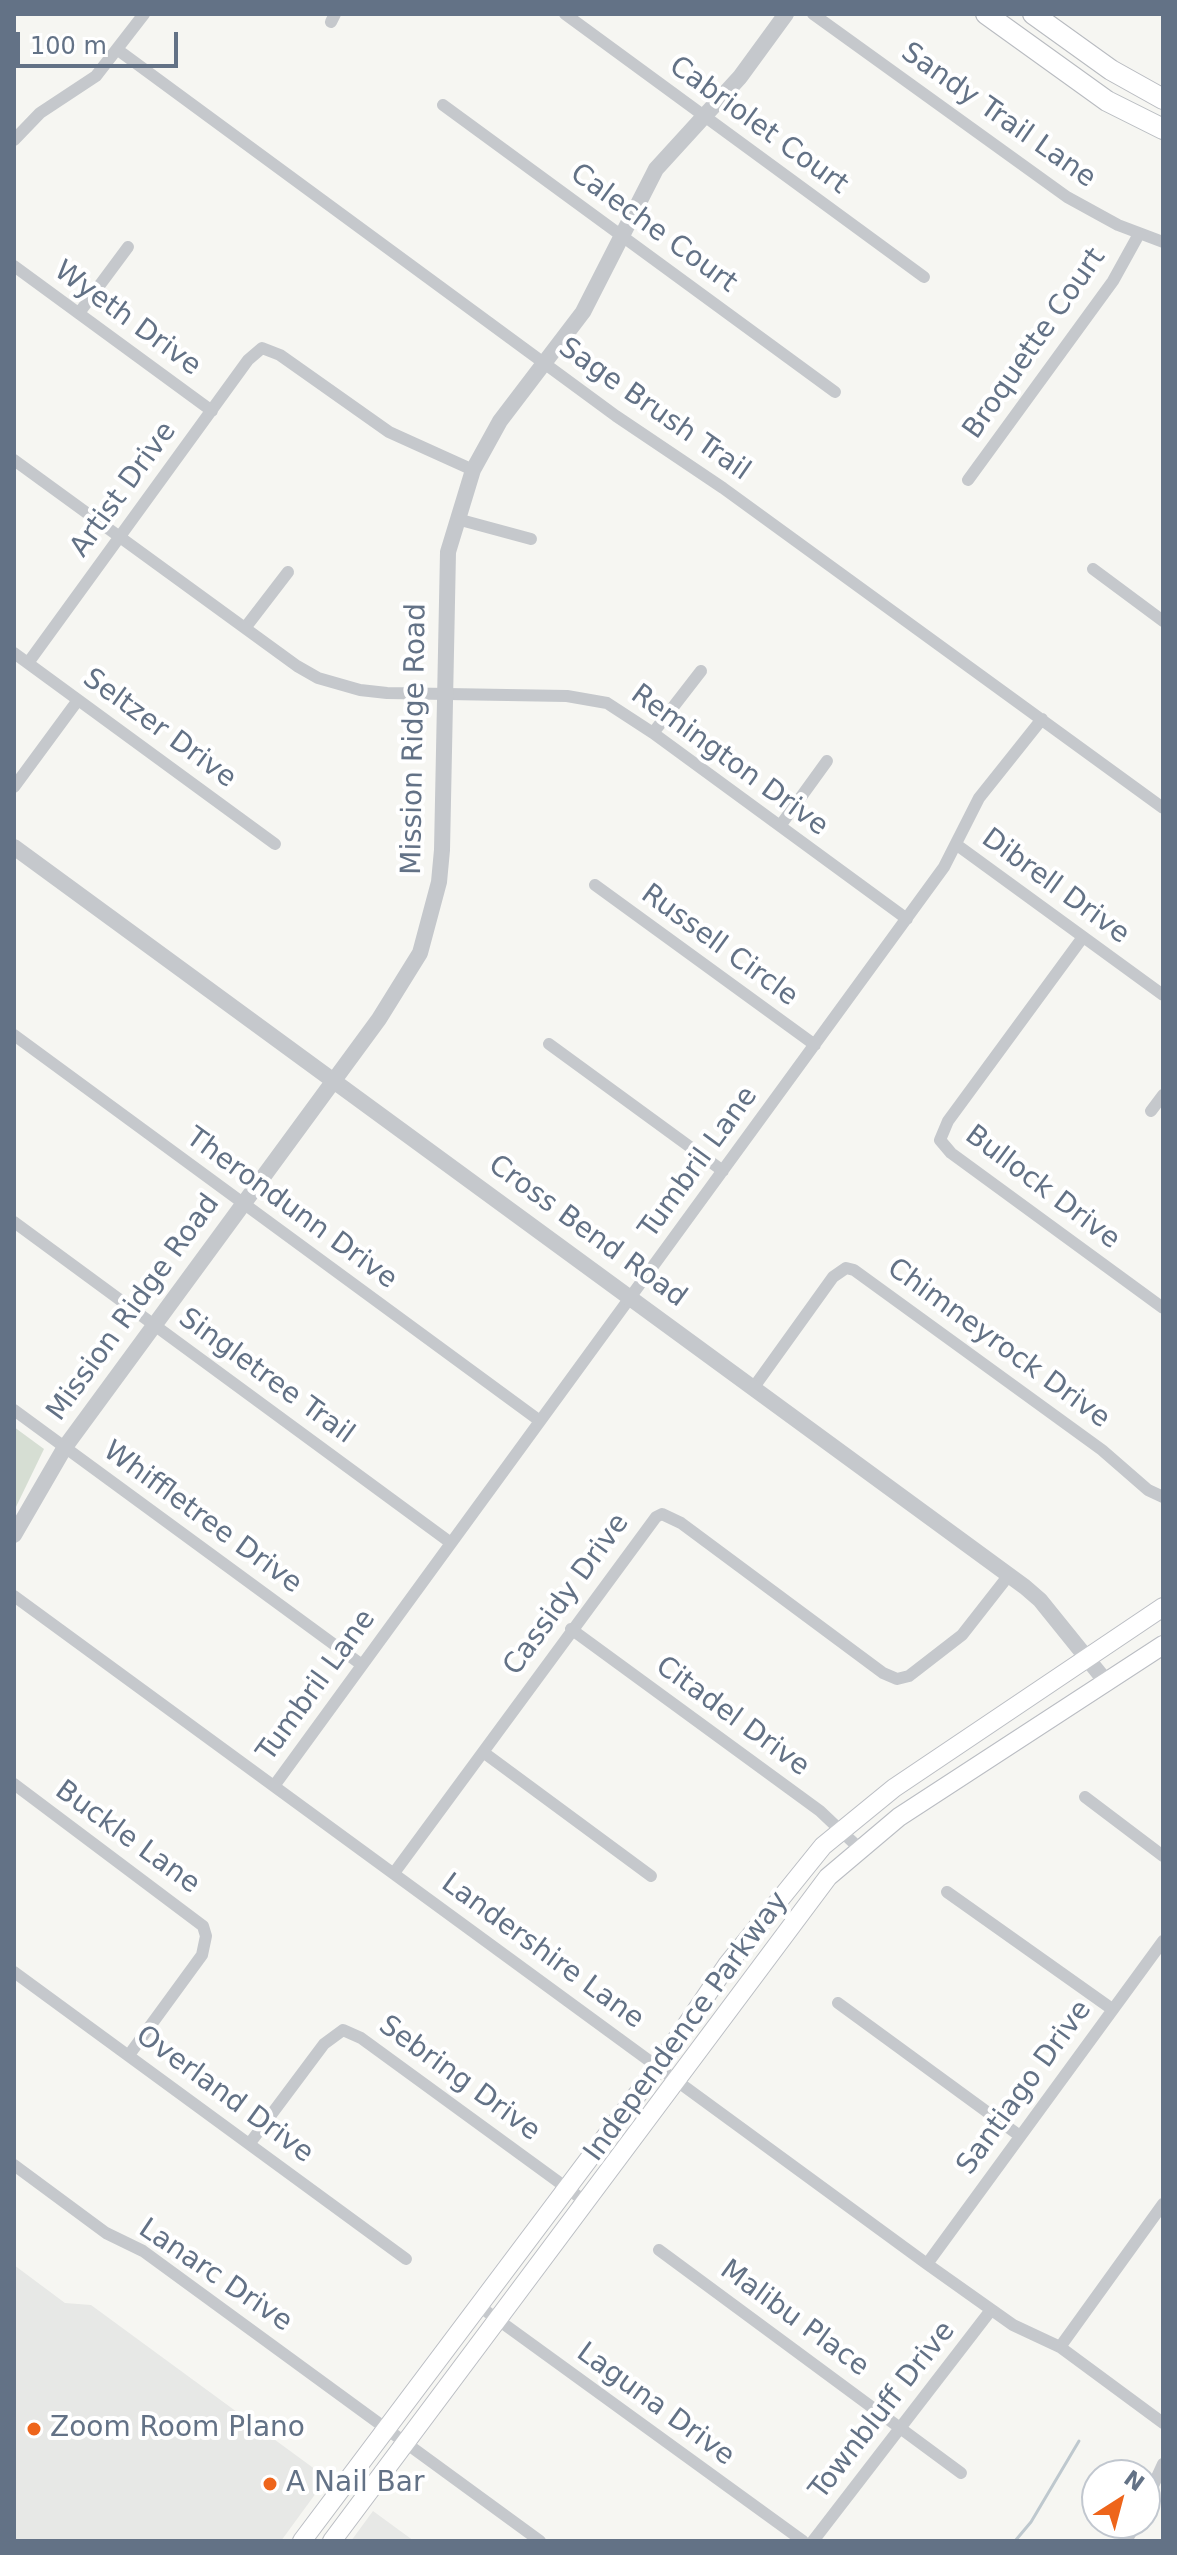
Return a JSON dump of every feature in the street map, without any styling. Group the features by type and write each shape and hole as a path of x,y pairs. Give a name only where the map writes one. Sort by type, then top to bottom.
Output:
{"main road":[{"path":"986,14 1107,101 1163,129"},
{"path":"1033,14 1111,70 1163,99"},
{"name":"Independence Parkway","path":"302,2541 568,2189 658,2067 727,1965 823,1846 894,1788 1161,1612"},
{"name":"Independence Parkway","path":"332,2541 817,1890 859,1848 899,1817 1163,1645"}],"street":[{"path":"14,140 40,113 96,76 144,14"},
{"name":"Cabriolet Court","path":"565,14 924,277"},
{"name":"Mission Ridge Road","path":"14,1535 65,1447 393,1000 420,953 439,882 442,850 445,581 457,519 473,470 500,421 545,364 589,300 656,169 740,77 786,14"},
{"name":"Sandy Trail Lane","path":"813,14 1050,185 1099,216 1163,242"},
{"name":"Sage Brush Trail","path":"118,50 545,364 1163,808"},
{"name":"Caleche Court","path":"443,105 835,392"},
{"name":"Broquette Court","path":"968,480 1113,281 1139,234"},
{"path":"79,313 128,247"},
{"name":"Wyeth Drive","path":"14,266 212,411"},
{"name":"Artist Drive","path":"28,663 255,352 262,348 280,355 389,432 473,470"},
{"name":"Remington Drive","path":"14,460 297,666 338,685 387,693 589,698 607,703 653,733 907,919"},
{"path":"457,519 531,539"},
{"path":"1093,569 1163,621"},
{"path":"245,628 288,572"},
{"name":"Seltzer Drive","path":"14,653 275,844"},
{"path":"653,733 701,671"},
{"path":"14,787 78,700"},
{"name":"Tumbril Lane","path":"274,1786 907,919 957,845 979,798 1042,719"},
{"path":"780,826 827,761"},
{"name":"Dibrell Drive","path":"957,845 1163,995"},
{"name":"Cross Bend Road","path":"14,847 1009,1575 1040,1600 1107,1683"},
{"name":"Russell Circle","path":"595,885 815,1045"},
{"name":"Bullock Drive","path":"1083,937 948,1121 940,1140 951,1153 1163,1308"},
{"name":"Therondunn Drive","path":"14,1035 540,1421"},
{"path":"549,1044 723,1171"},
{"path":"1151,1111 1163,1095"},
{"name":"Singletree Trail","path":"14,1222 451,1543"},
{"name":"Chimneyrock Drive","path":"754,1387 833,1277 846,1268 854,1270 1102,1450 1148,1490 1163,1497"},
{"name":"Whiffletree Drive","path":"14,1410 362,1665"},
{"name":"Cassidy Drive","path":"394,1873 571,1629 651,1522 662,1514 681,1523 883,1673 897,1679 909,1676 962,1635 1009,1575"},
{"name":"Landershire Lane","path":"14,1596 677,2078 927,2264 1025,2332 1060,2347 1163,2423"},
{"name":"Citadel Drive","path":"571,1629 842,1829 859,1848"},
{"path":"483,1752 651,1876"},
{"name":"Buckle Lane","path":"14,1784 203,1926 206,1936 202,1955 129,2055"},
{"path":"1085,1797 1163,1856"},
{"path":"947,1892 1112,2009"},
{"name":"Santiago Drive","path":"927,2264 1163,1941"},
{"name":"Overland Drive","path":"14,1972 406,2259"},
{"path":"838,2003 1020,2136"},
{"name":"Sebring Drive","path":"250,2143 324,2044 343,2030 361,2038 586,2202"},
{"name":"Lanarc Drive","path":"14,2165 106,2233 143,2251 406,2440 540,2541"},
{"path":"1060,2347 1163,2204"},
{"name":"Malibu Place","path":"659,2250 961,2473"},
{"name":"Laguna Drive","path":"479,2306 803,2541"},
{"name":"Townbluff Drive","path":"813,2541 991,2310"}],"shaded area":[{"path":"14,1427 44,1449 14,1511"},
{"path":"14,2265 65,2303 91,2305 327,2478 281,2541 14,2541"},
{"path":"373,2511 414,2541 351,2541"}],"waterway":[{"path":"1015,2541 1031,2522 1079,2441"}],"place":[{"name":"Zoom Room Plano","path":"34,2429"},
{"name":"A Nail Bar","path":"270,2484"}]}
